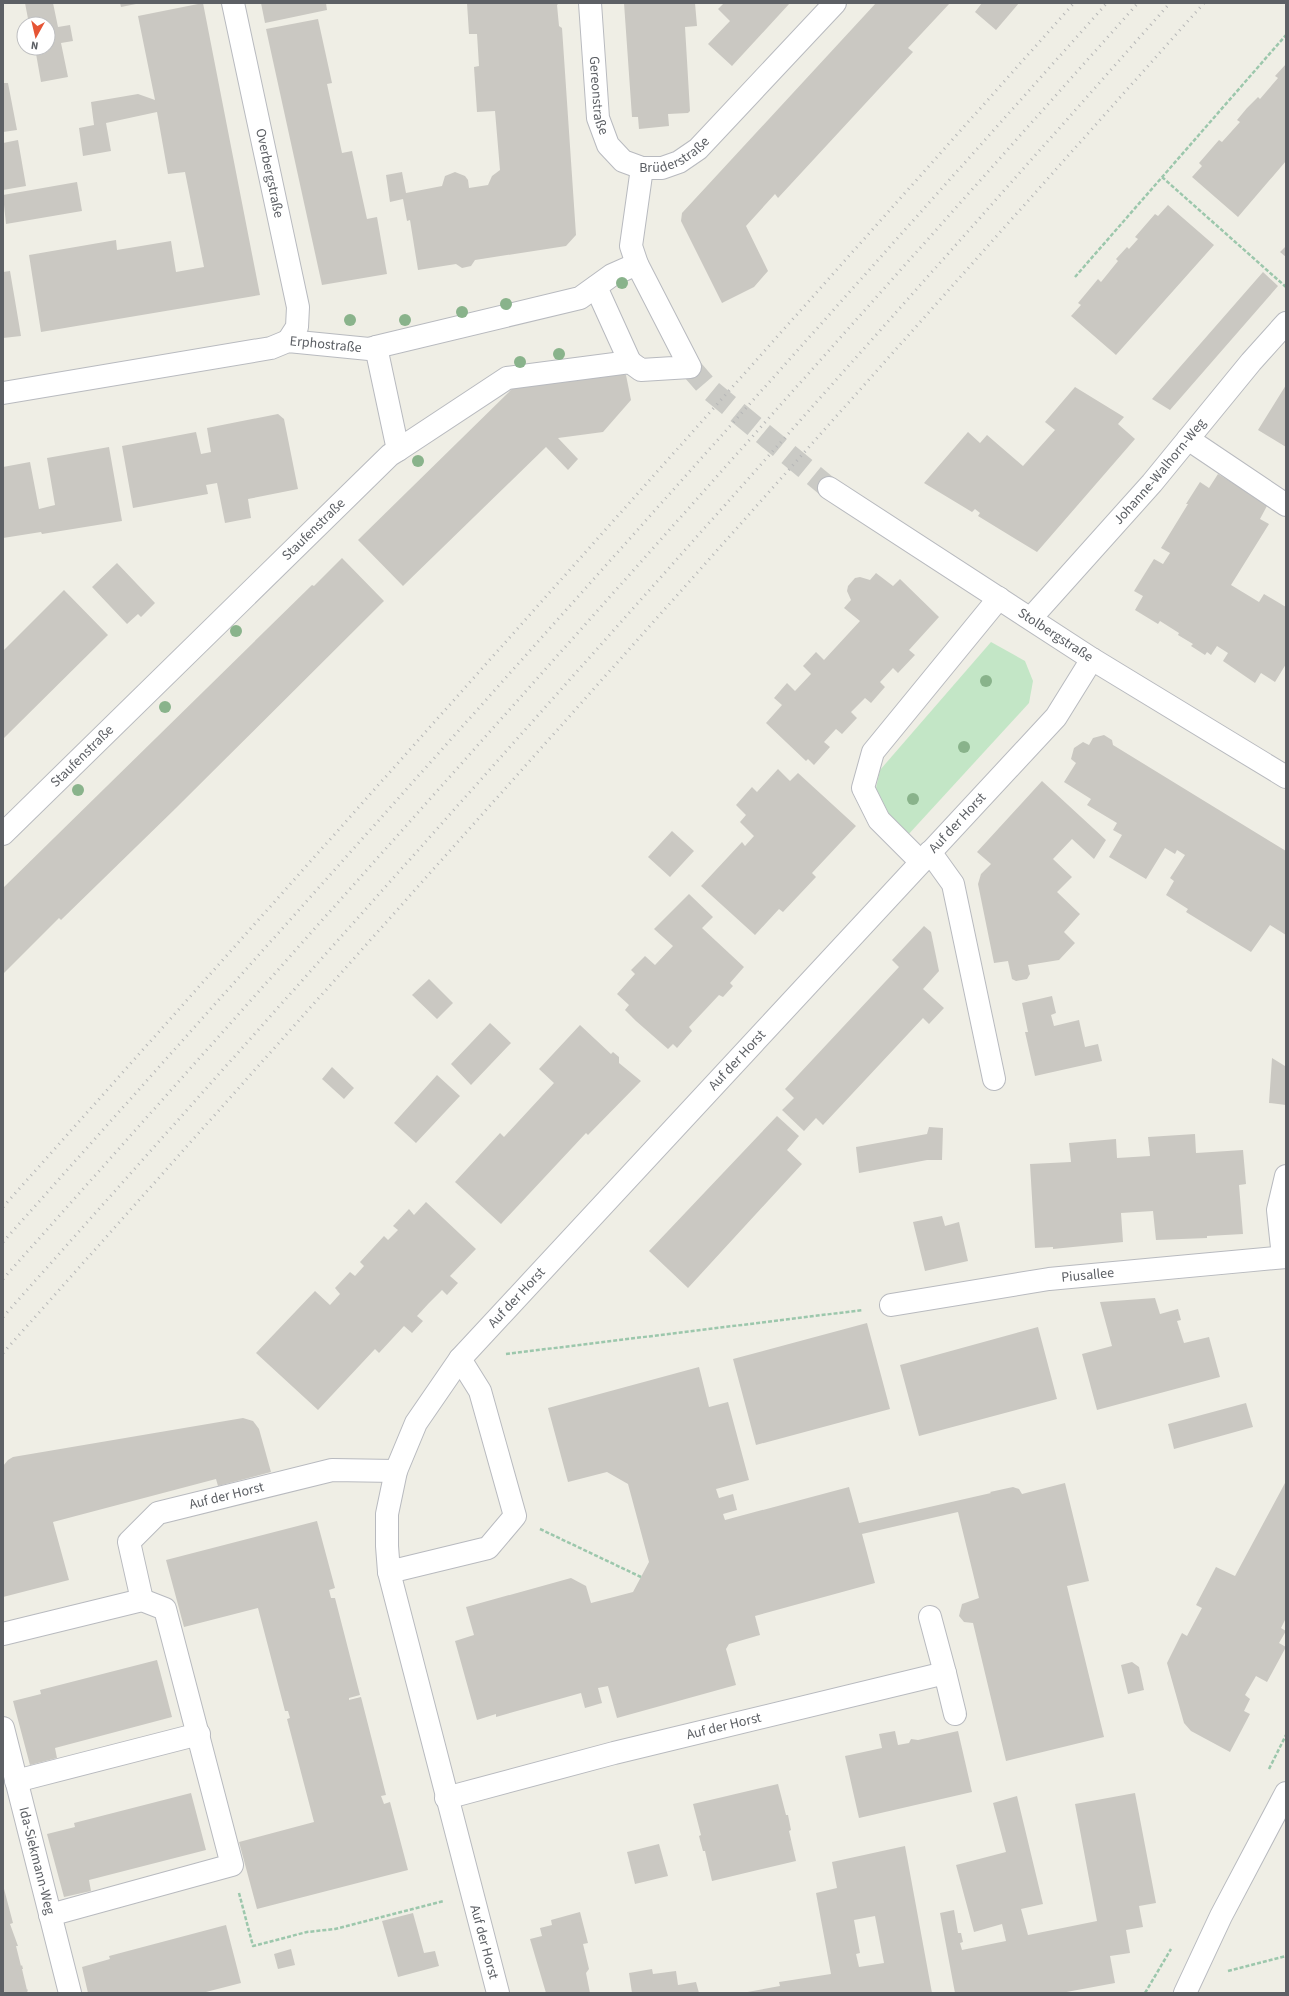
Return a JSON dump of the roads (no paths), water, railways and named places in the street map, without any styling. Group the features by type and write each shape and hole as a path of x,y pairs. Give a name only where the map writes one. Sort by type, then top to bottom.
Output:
{"street":[{"name":"Overbergstraße","path":"233,3 298,307 297,327 288,341"},
{"name":"Gereonstraße","path":"590,3 598,118 608,145 623,161 642,168"},
{"name":"Brüderstraße","path":"630,362 641,370 690,367 637,264 631,246 642,168 662,168 679,162 698,149 835,3"},
{"name":"Erphostraße","path":"3,393 271,348 288,341 373,348 580,298 612,275 637,264"},
{"path":"596,287 630,362"},
{"name":"Johanne-Walhorn-Weg","path":"1031,618 1152,483 1251,362 1286,323"},
{"path":"373,348 394,452"},
{"name":"Staufenstraße","path":"3,834 394,452 507,378 630,362"},
{"path":"1188,439 1286,505"},
{"name":"Stolbergstraße","path":"829,488 1092,659 1286,777"},
{"path":"994,1079 953,884 925,857 879,820 862,788 873,752 999,598"},
{"name":"Auf der Horst","path":"498,1993 446,1798 389,1572 387,1514 396,1471 416,1423 460,1358 1056,716 1092,659"},
{"path":"1284,1257 1278,1210 1286,1176"},
{"name":"Piusallee","path":"891,1306 1049,1279 1284,1257"},
{"path":"389,1572 488,1548 514,1516 480,1391 460,1358"},
{"name":"Auf der Horst","path":"142,1600 129,1542 158,1512 332,1470 396,1471"},
{"path":"3,1634 142,1600 165,1609 199,1734 232,1865 50,1915"},
{"path":"930,1617 955,1714"},
{"name":"Auf der Horst","path":"446,1798 614,1753 945,1673"},
{"name":"Ida-Siekmann-Weg","path":"3,1728 70,1993"},
{"path":"16,1780 199,1734"},
{"path":"1185,1993 1221,1916 1286,1793"}],"tunnel":[{"path":"690,367 709,389 829,488"}],"railway":[{"path":"3,1207 1074,3"},
{"path":"3,1242 1107,3"},
{"path":"3,1279 1138,3"},
{"path":"3,1317 1170,3"},
{"path":"3,1353 1204,3"}]}
